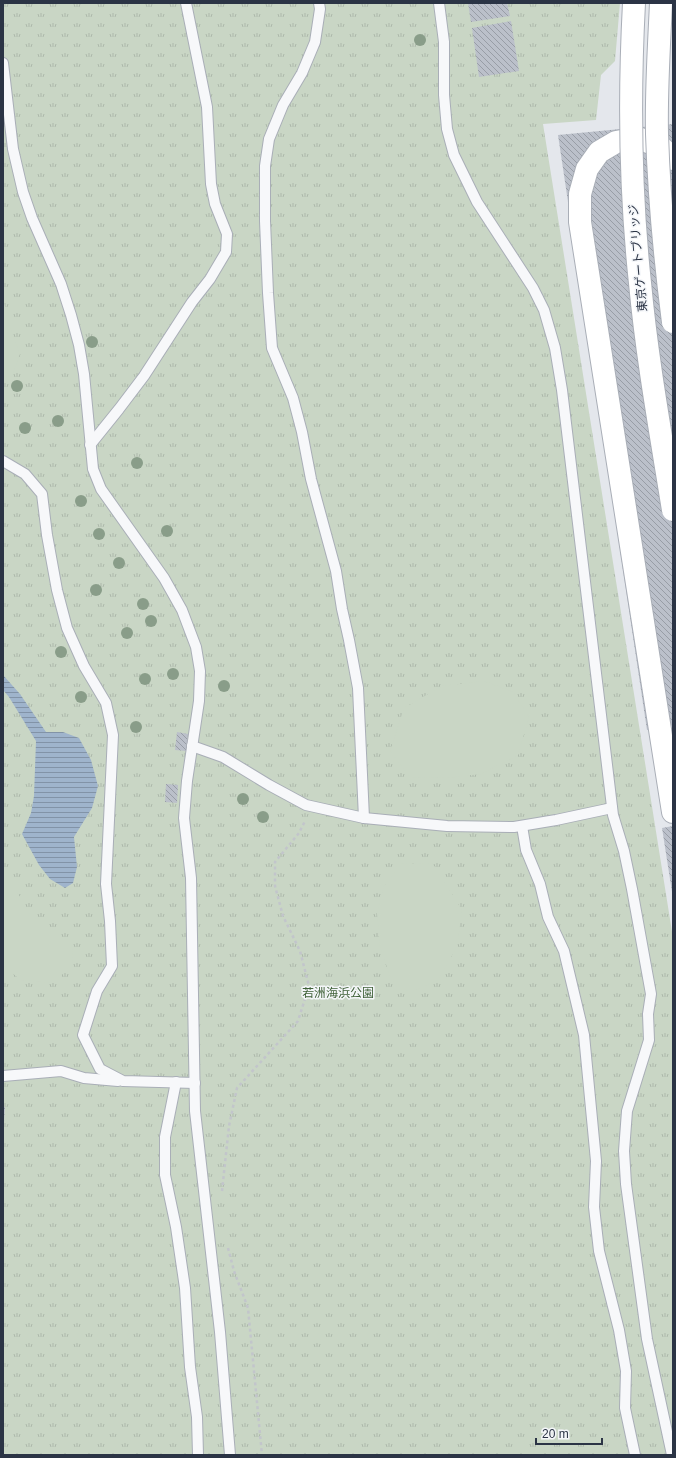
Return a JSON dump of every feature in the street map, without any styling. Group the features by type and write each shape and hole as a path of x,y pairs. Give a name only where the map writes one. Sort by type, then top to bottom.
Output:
{"street":[{"name":"東京ゲートブリッジ","path":"634,3 630,128 634,210 640,284 649,356 673,510"},
{"path":"661,3 658,59 657,134 662,214 673,322"},
{"path":"673,159 661,147 638,138 616,142 599,152 587,169 580,194 580,222 673,812"}],"lane":[{"path":"90,444 144,376 192,302 210,279 226,252 227,234 215,204 211,184 207,108 186,3"},
{"path":"319,3 320,9 315,42 302,73 283,105 269,139 265,166 268,292 272,348 292,398 302,432 311,479 336,571 358,688 364,818"},
{"path":"440,3 444,42 444,95 447,129 454,155 477,202 533,288 544,310 555,348 562,390 612,808 632,889 651,994 648,1014 649,1040 628,1111 624,1151 626,1184 647,1339 672,1455"},
{"path":"3,63 13,149 23,192 32,218 61,284 79,345 84,374 93,468 101,489 164,578 182,610 196,647 200,671 200,700 187,781 184,818 191,878 195,1111 220,1332 230,1455"},
{"path":"3,461 25,474 42,494 47,536 57,590 67,628 84,666 106,703 113,735 106,884 110,921 112,966 97,991 83,1035 100,1068 123,1081"},
{"path":"192,746 223,757 269,785 306,805 364,818 447,826 522,826 612,808"},
{"path":"522,826 526,850 540,884 548,917 564,951 584,1035 596,1161 594,1207 600,1251 619,1330 626,1371 625,1408 635,1455"},
{"path":"3,1076 61,1071 84,1078 123,1081 195,1082"},
{"path":"176,1082 165,1136 165,1175 176,1227 185,1288 190,1367 197,1417 198,1455"}],"path":[{"path":"222,1195 229,1126 237,1088 298,1021 309,986 300,952 283,916 275,886 275,862 299,833 313,806"},
{"path":"228,1244 234,1271 248,1308 262,1455"}],"green space":[{"name":"若洲海浜公園","path":"3,3 620,3 615,61 601,75 596,120 543,124 673,938 673,1455 3,1455"},
{"path":"3,299 11,330 20,354 12,376 3,377"},
{"path":"484,681 513,692 529,717 518,755 481,774 446,778 410,777 390,751 404,708 442,686"},
{"path":"402,863 433,864 462,910 457,947 438,980 410,993 391,979 380,947 377,913 384,886"},
{"path":"3,876 8,876 30,914 56,940 72,948 73,964 53,983 21,980 3,966"}],"water":[{"path":"3,675 20,694 46,732 63,732 79,738 91,760 98,786 92,808 74,837 77,867 73,883 65,888 50,879 39,865 22,834 31,813 34,796 36,741 9,697 3,690"}],"building":[{"path":"468,3 507,3 510,16 471,22"},
{"path":"511,21 519,71 479,77 472,28"},
{"path":"673,124 673,725 647,730 558,135"},
{"path":"177,732 188,734 186,751 175,750"},
{"path":"166,784 178,785 177,803 165,802"},
{"path":"673,826 673,892 672,892 662,828"},
{"path":"3,1107 5,1107 4,1122 3,1122"}]}
